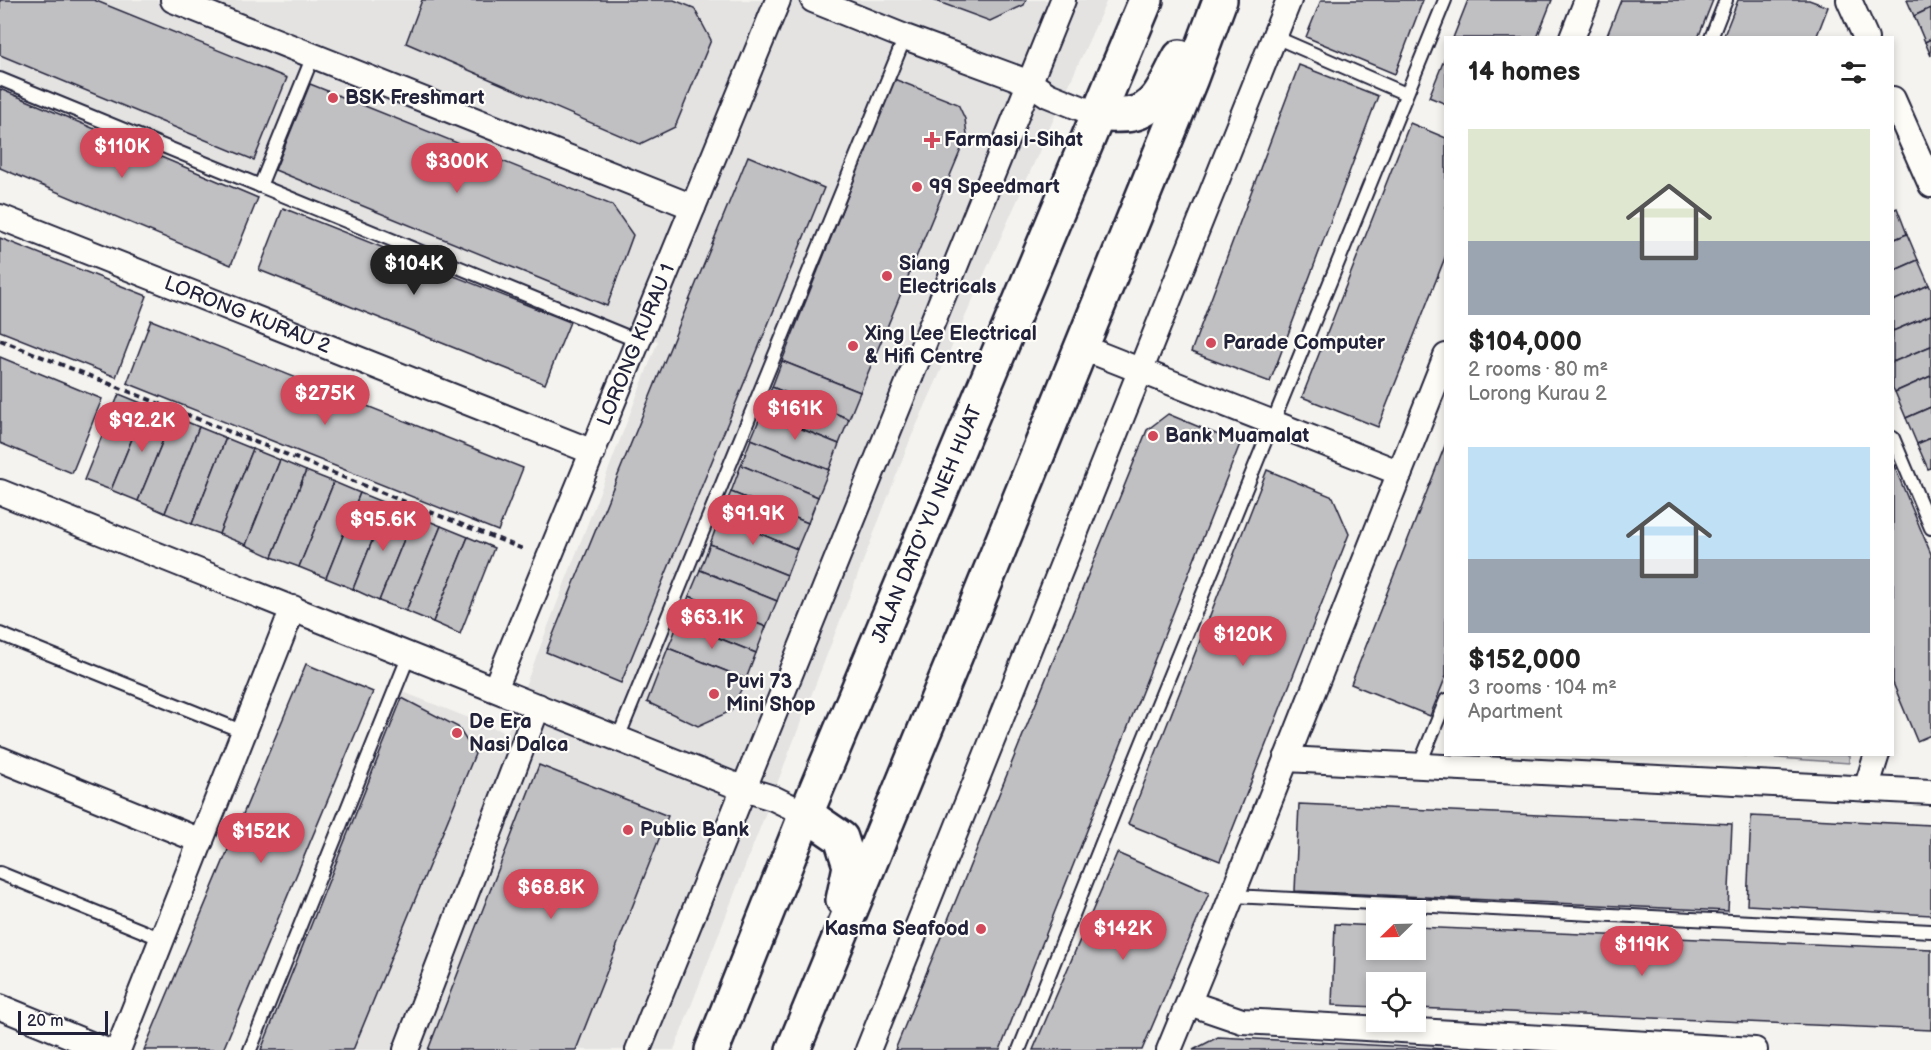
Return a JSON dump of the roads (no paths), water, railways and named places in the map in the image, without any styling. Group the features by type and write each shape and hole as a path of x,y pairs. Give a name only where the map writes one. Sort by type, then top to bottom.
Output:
{"main road":[{"name":"JALAN DATO' YU NEH HUAT","path":"712,1050 806,814 1146,0"},
{"path":"1098,116 1133,114 1148,107 1162,91 1211,0"},
{"path":"793,1050 1191,78 1220,0"},
{"path":"806,814 841,838 850,866 831,956"}],"street":[{"path":"173,0 693,207"},
{"name":"LORONG KURAU 1","path":"495,689 778,0"},
{"path":"813,0 905,38 1030,83 1048,95 1098,116"},
{"path":"638,1050 1063,0"},
{"path":"868,1050 1289,0"},
{"path":"1573,36 1587,0"},
{"path":"1849,0 1865,36"},
{"path":"1894,101 1919,149 1931,185"},
{"name":"LORONG KURAU 2","path":"0,217 593,452"},
{"path":"1081,347 1400,473"},
{"path":"1169,1050 1444,361"},
{"path":"0,492 744,789 773,798 806,814"},
{"path":"118,1050 292,608"},
{"path":"406,1050 538,706"},
{"path":"1866,789 1876,756"},
{"path":"0,759 201,841"},
{"path":"1286,759 1419,766 1579,765 1866,789 1931,792"},
{"path":"1189,1003 1242,1021 1755,1050"},
{"path":"0,1007 105,1050"}],"lane":[{"path":"1019,1050 1445,0"},
{"path":"1712,36 1726,0"},
{"path":"1275,37 1406,94"},
{"path":"618,738 905,38"},
{"path":"261,186 313,56"},
{"path":"0,79 638,340"},
{"path":"1894,440 1931,528"},
{"path":"0,634 244,732"},
{"path":"250,1050 409,655"},
{"path":"1419,766 1444,705"},
{"path":"0,873 162,939"},
{"path":"1232,896 1931,931"}],"place":[{"name":"BSK Freshmart","path":"333,98"},
{"name":"Farmasi i-Sihat","path":"932,140"},
{"name":"99 Speedmart","path":"917,187"},
{"name":"Siang Electricals","path":"887,276"},
{"name":"Parade Computer","path":"1211,343"},
{"name":"Xing Lee Electrical & Hifi Centre","path":"853,346"},
{"name":"Bank Muamalat","path":"1153,436"},
{"name":"Puvi 73 Mini Shop","path":"714,694"},
{"name":"De Era Nasi Dalca","path":"457,733"},
{"name":"Public Bank","path":"628,830"},
{"name":"Kasma Seafood","path":"981,929"}]}
